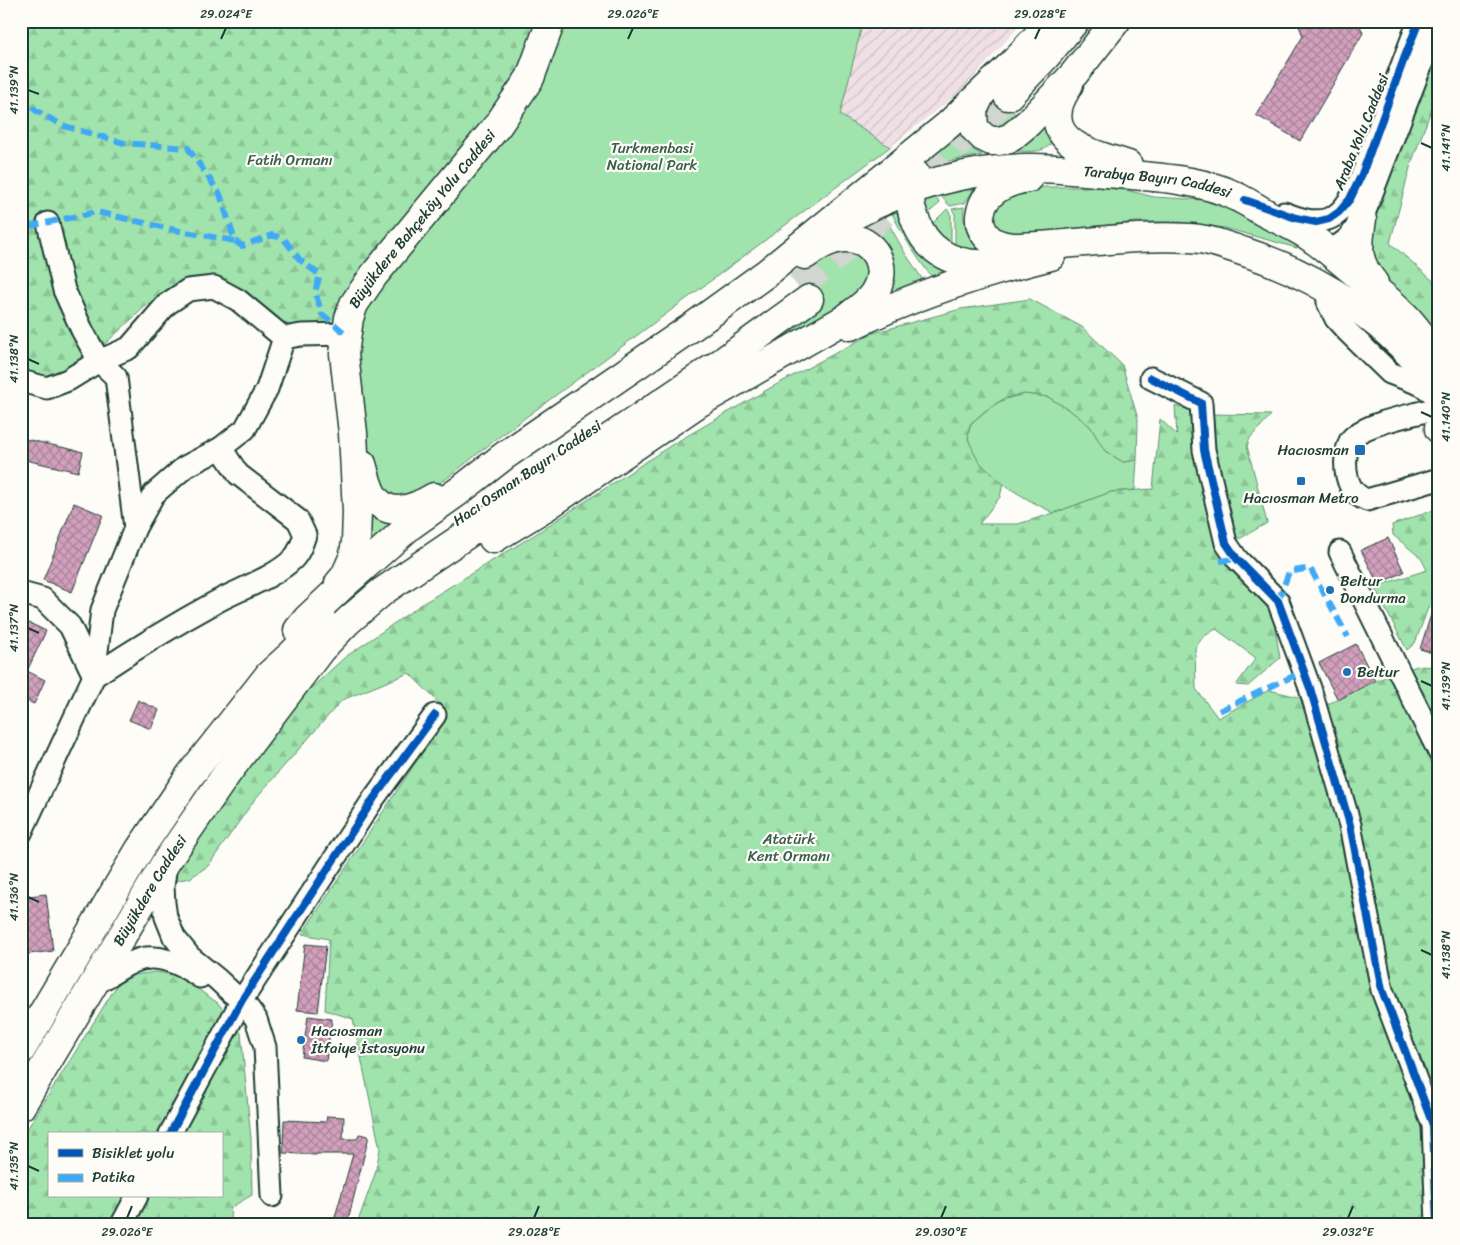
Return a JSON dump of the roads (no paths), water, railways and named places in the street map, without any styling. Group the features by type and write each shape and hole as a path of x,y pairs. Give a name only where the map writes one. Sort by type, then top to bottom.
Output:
{"main road":[{"name":"Büyükdere Bahçeköy Yolu Caddesi","path":"327,600 345,576 354,558 356,542 357,512 353,433 344,354 349,318 354,304 374,275 498,125 530,78 551,21"},
{"path":"269,675 274,661 307,619 411,525 460,491 504,456 692,327 768,272 948,125 1015,61 1050,21"},
{"path":"1075,21 1046,56 1014,103 1070,56 1098,21"},
{"path":"981,94 973,110 974,128 983,137 991,141 1003,141 1010,138 1028,123 1074,74 1116,21"},
{"path":"1074,74 1058,109 1058,124 1065,138 1086,151 1126,164 1159,178"},
{"path":"948,125 934,142 915,174 910,197 912,214 919,230 934,248 947,257 962,262 976,264 1044,258"},
{"name":"Tarabya Bayırı Caddesi","path":"807,240 868,208 911,190 974,173 1025,168 1054,169 1159,178 1196,184 1245,200 1265,213 1306,234 1331,251 1405,315 1439,360"},
{"path":"1054,169 1033,178 1007,183 992,192 984,201 980,213 980,224 985,234 1002,246 1012,247 1104,240 1164,237 1192,238 1213,241 1263,258 1310,278 1346,300 1383,328 1425,370 1439,391"},
{"path":"1362,219 1359,248 1360,259 1369,276 1388,299"},
{"path":"295,685 353,632 410,591 550,504 700,402 845,319 866,303 874,293 880,282 882,271 874,251 858,240 844,238 819,245 796,260 768,272"},
{"path":"794,349 929,293 1104,240"},
{"path":"1213,241 1250,242 1298,257 1331,251"},
{"name":"Hacı Osman Bayırı Caddesi","path":"269,675 324,621 369,583 497,492 706,352 803,293 722,362 383,592 348,621 321,649 295,685"},
{"name":"Büyükdere Bahçeköy Yolu Caddesi","path":"353,433 373,495 380,503 398,510 407,510 418,506 456,482 504,456"},
{"name":"Büyükdere Caddesi","path":"21,1050 140,849 191,774 269,675"},
{"name":"Büyükdere Caddesi","path":"21,1106 166,862 228,772 295,685"}],"street":[{"name":"Araba Yolu Caddesi","path":"1245,200 1296,218 1316,222 1329,219 1339,212 1350,199 1362,174 1420,21"},
{"name":"Araba Yolu Caddesi","path":"1331,251 1348,238 1362,219 1438,21"},
{"path":"48,222 64,290 82,330 99,361 116,377 134,528"},
{"path":"21,381 47,388 68,380 99,361 129,348 167,304 188,290 214,287 238,300 284,338"},
{"path":"1327,287 1328,303 1336,319 1347,331 1390,373 1422,385 1439,398"},
{"path":"284,338 300,335 346,334"},
{"path":"21,833 94,676 102,610 134,528 154,494 185,467 221,448 245,429 267,389 284,338"},
{"path":"1151,378 1201,403 1204,450 1226,543 1237,559 1278,601 1310,688 1350,825 1382,990 1433,1124 1437,1224"},
{"path":"1439,408 1369,426 1351,440 1345,461 1348,482 1353,491 1360,498 1367,500 1439,479"},
{"path":"94,676 174,626 281,569 294,558 302,547 305,536 298,520 238,474 221,448"},
{"path":"1340,552 1439,752"},
{"path":"21,592 42,599 70,626 94,676"},
{"path":"171,1132 237,997 374,798 436,715"},
{"path":"166,862 163,888 164,903 166,916 174,937 190,957 218,978 237,997 256,1020 265,1047 272,1196"},
{"path":"92,986 135,961 149,957 168,960 184,966 212,986 237,997"},
{"path":"122,1224 136,1198"}],"tunnel":[{"path":"798,287 860,236 1008,96"}],"place":[{"name":"Hacıosman","path":"1360,450"},
{"name":"Hacıosman Metro","path":"1301,481"},
{"name":"Beltur Dondurma","path":"1330,590"},
{"name":"Beltur","path":"1347,672"},
{"name":"Hacıosman İtfaiye İstasyonu","path":"301,1040"}],"park label":[{"name":"Turkmenbasi National Park","path":"652,156"},
{"name":"Fatih Ormanı","path":"290,160"},
{"name":"Atatürk Kent Ormanı","path":"789,848"}]}
